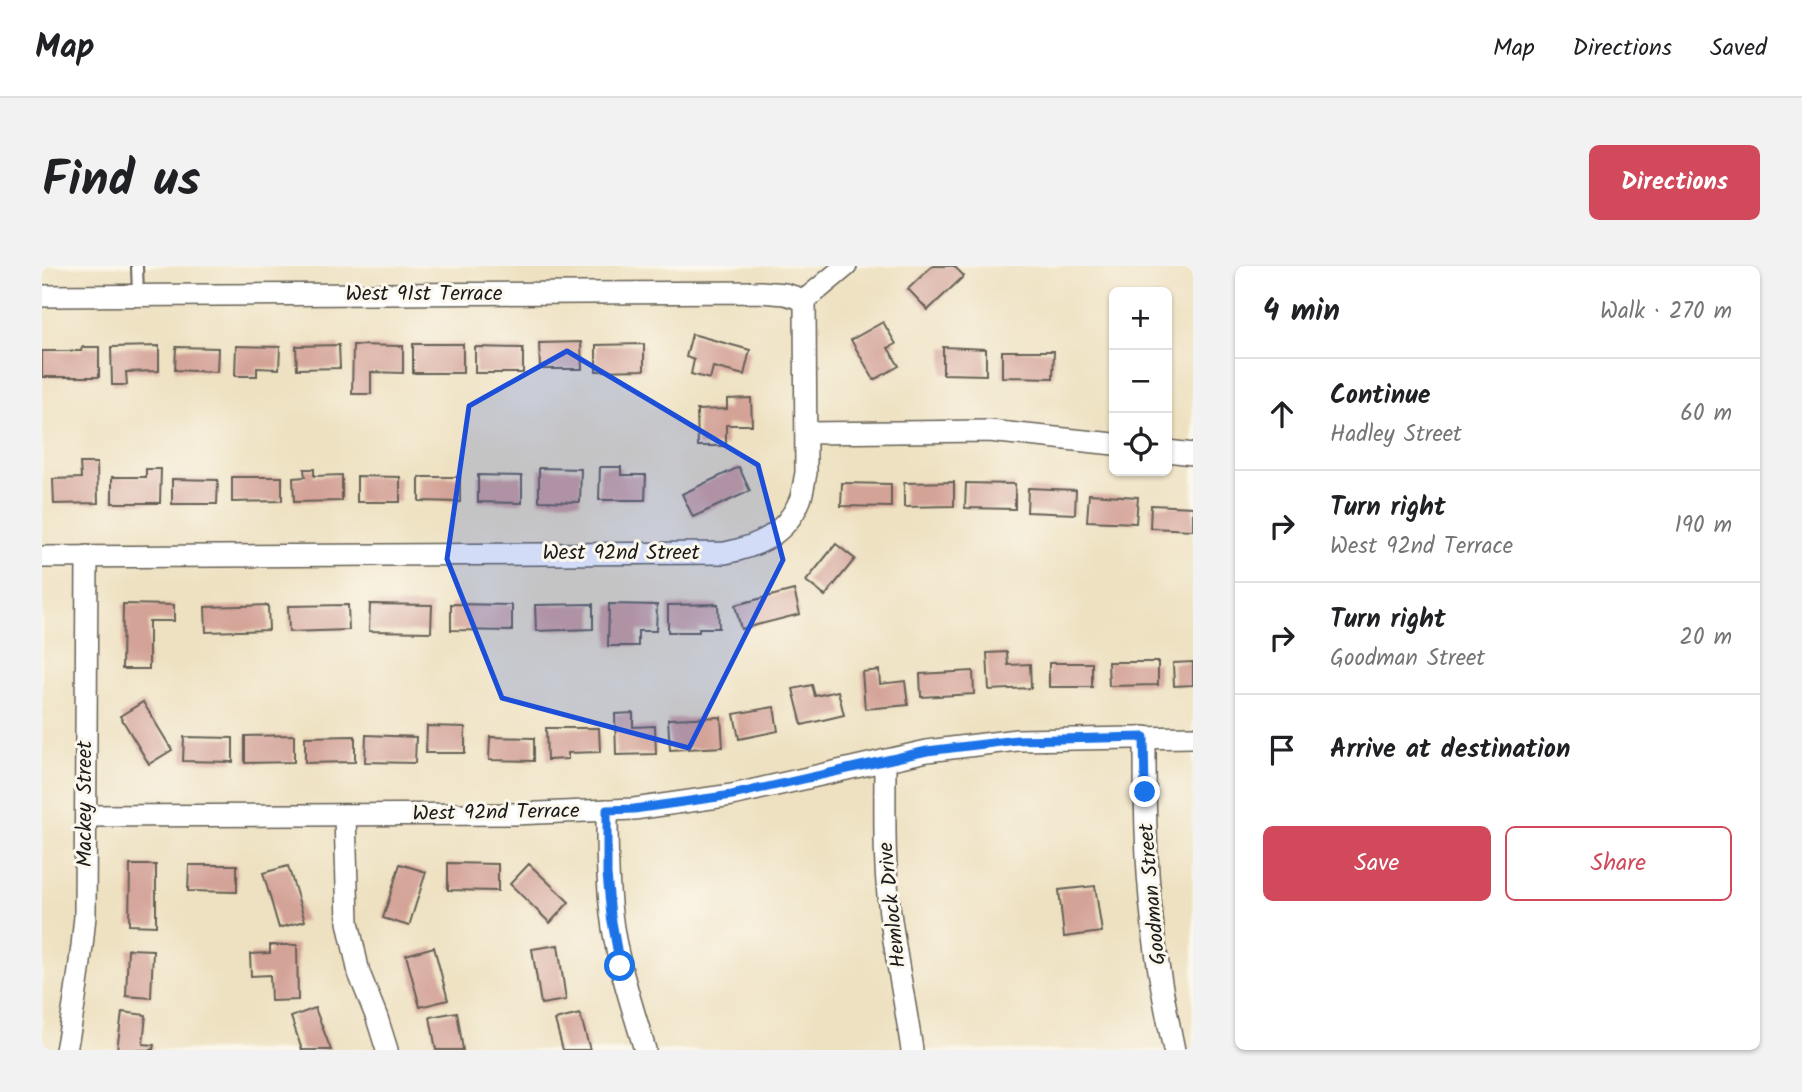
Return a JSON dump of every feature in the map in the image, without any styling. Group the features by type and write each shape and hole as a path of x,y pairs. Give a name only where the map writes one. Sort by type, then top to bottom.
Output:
{"street":[{"path":"846,266 805,300 806,433 989,431 1109,443"},
{"name":"West 91st Terrace","path":"42,296 761,292 785,294 805,300"},
{"name":"West 92nd Street","path":"42,556 725,553 747,549 771,538 792,516 800,499 806,473 806,433"},
{"path":"1172,452 1193,454"},
{"name":"Mackey Street","path":"66,1050 82,958 85,916 87,556"},
{"name":"Goodman Street","path":"1144,737 1147,863 1152,921 1174,1050"},
{"name":"West 92nd Terrace","path":"86,816 514,814 634,809 732,795 927,751 1017,740 1193,737"},
{"name":"Hemlock Drive","path":"885,760 886,861 892,926 912,1050"},
{"path":"607,810 607,874 611,916 620,966 645,1050"},
{"path":"345,815 348,922 359,973 387,1050"}],"lane":[{"path":"137,266 138,295"}],"highlighted area":[{"path":"567,351 758,465 783,560 689,748 502,698 447,559 469,406"}],"building":[{"path":"932,266 954,266 964,276 928,310 908,289"},
{"path":"883,322 896,344 888,348 899,366 874,380 851,340"},
{"path":"692,334 750,350 744,375 713,367 710,379 691,374 694,360 686,357"},
{"path":"581,342 582,369 540,369 539,343"},
{"path":"413,344 463,344 463,373 413,373"},
{"path":"644,344 644,370 596,371 596,345"},
{"path":"339,345 340,368 297,369 296,346"},
{"path":"353,345 403,346 403,373 371,372 371,394 352,394"},
{"path":"159,346 159,371 126,372 127,385 112,385 111,347"},
{"path":"236,346 280,347 279,369 257,368 257,376 235,376"},
{"path":"82,347 99,347 99,377 42,377 42,351 81,351"},
{"path":"176,347 218,348 217,372 175,370"},
{"path":"475,347 523,348 523,373 475,373"},
{"path":"943,347 986,349 986,375 943,374"},
{"path":"1002,351 1054,351 1053,378 1002,377"},
{"path":"751,398 752,425 726,425 726,446 698,446 697,410 727,409 727,399"},
{"path":"80,463 97,463 98,503 54,504 53,479 81,478"},
{"path":"600,467 621,467 621,475 646,475 645,500 599,500"},
{"path":"739,467 750,491 693,517 682,494"},
{"path":"539,468 581,469 580,502 539,501"},
{"path":"146,469 161,469 160,503 112,503 112,477 146,477"},
{"path":"304,469 314,469 314,476 342,475 342,501 294,502 293,478 305,477"},
{"path":"478,475 522,476 522,503 478,502"},
{"path":"357,476 400,477 400,502 357,502"},
{"path":"232,477 282,477 282,501 232,502"},
{"path":"419,477 460,477 460,502 419,501"},
{"path":"172,479 218,480 217,504 172,504"},
{"path":"954,482 954,506 904,507 904,483"},
{"path":"842,483 891,484 891,507 841,506"},
{"path":"966,483 1015,484 1015,509 965,508"},
{"path":"1028,488 1076,490 1075,514 1027,512"},
{"path":"1089,494 1138,497 1136,523 1087,521"},
{"path":"1151,505 1193,507 1193,530 1150,528"},
{"path":"836,544 855,559 825,596 806,581"},
{"path":"794,590 800,614 741,629 735,605"},
{"path":"123,604 174,605 174,621 149,621 149,669 122,669"},
{"path":"370,604 432,605 431,632 369,631"},
{"path":"451,604 512,605 512,631 451,630"},
{"path":"593,604 593,629 536,631 535,605"},
{"path":"609,604 657,605 656,631 638,631 638,646 608,646"},
{"path":"718,604 719,628 699,628 699,632 668,632 668,605"},
{"path":"268,605 269,630 206,632 205,607"},
{"path":"348,605 349,630 289,632 288,606"},
{"path":"1007,652 1008,665 1030,664 1031,688 989,690 987,653"},
{"path":"1108,662 1158,662 1158,685 1109,686"},
{"path":"1193,662 1193,685 1174,686 1173,663"},
{"path":"1049,663 1092,663 1092,687 1049,687"},
{"path":"879,670 880,684 905,681 908,705 865,709 862,672"},
{"path":"973,671 974,694 921,697 920,674"},
{"path":"812,685 815,696 838,691 844,715 802,725 793,689"},
{"path":"143,702 172,750 149,764 120,716"},
{"path":"774,707 778,731 739,739 734,714"},
{"path":"633,713 633,727 655,726 656,754 616,755 615,714"},
{"path":"721,717 723,747 670,750 668,719"},
{"path":"427,726 465,727 465,753 426,753"},
{"path":"546,728 599,728 600,752 568,753 568,759 547,760"},
{"path":"294,735 294,762 245,763 245,736"},
{"path":"366,735 416,737 415,763 365,762"},
{"path":"355,736 355,762 305,763 305,737"},
{"path":"184,737 233,738 233,762 183,761"},
{"path":"490,737 534,738 534,761 489,760"},
{"path":"448,863 498,864 498,891 448,890"},
{"path":"400,864 426,872 409,926 383,918"},
{"path":"529,864 569,902 550,923 510,884"},
{"path":"130,865 156,865 156,926 129,925"},
{"path":"189,865 237,865 237,892 188,891"},
{"path":"288,866 305,921 279,928 263,873"},
{"path":"1095,886 1102,932 1064,937 1059,890"},
{"path":"270,945 297,945 298,1000 271,1001 270,975 251,976 250,954 270,953"},
{"path":"558,945 566,1000 541,1004 532,949"},
{"path":"434,947 448,1000 420,1007 406,955"},
{"path":"128,949 153,950 151,998 126,996"},
{"path":"315,1008 331,1050 302,1050 291,1017"},
{"path":"122,1012 146,1015 143,1044 154,1045 153,1050 117,1050"},
{"path":"457,1012 463,1050 436,1050 430,1017"},
{"path":"580,1014 590,1050 563,1050 555,1020"}],"route":[{"path":"620,966 607,874 607,810 634,809 732,795 927,751 1017,740 1144,737 1145,792"}]}
